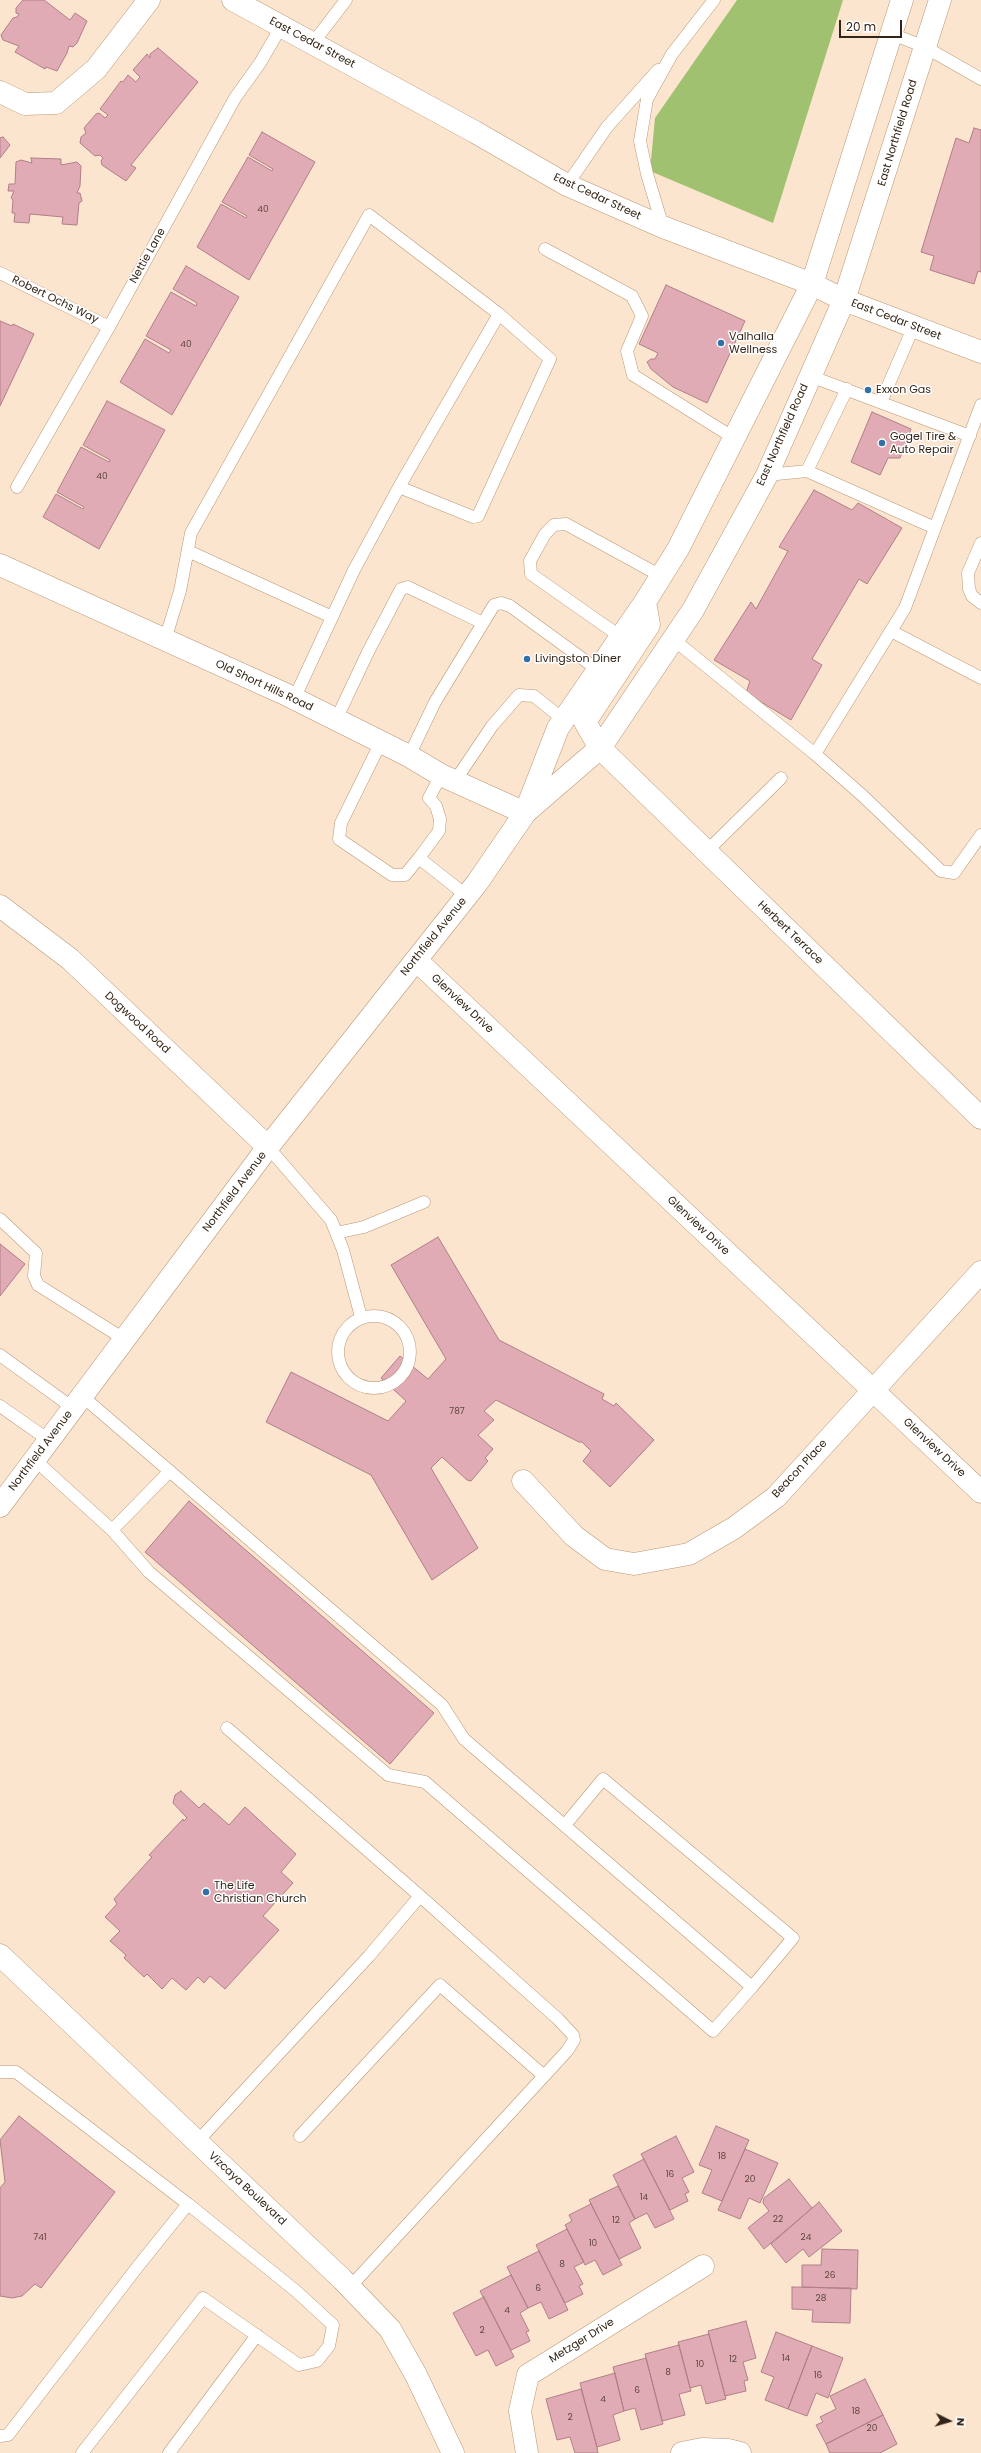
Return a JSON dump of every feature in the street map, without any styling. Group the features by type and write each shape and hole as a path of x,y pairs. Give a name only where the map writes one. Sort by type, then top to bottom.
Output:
{"street":[{"path":"0,92 25,104 56,103 96,69 149,0"},
{"name":"East Cedar Street","path":"233,0 475,132 567,185 664,227 812,284 844,300 913,328 981,352"},
{"name":"East Northfield Road","path":"525,814 558,728 646,602 678,549 812,284 902,0"},
{"name":"East Northfield Road","path":"472,890 525,814 600,748 674,640 767,475 844,300 940,0"},
{"name":"Old Short Hills Road","path":"0,565 294,699 409,756 448,778 525,814"},
{"name":"Herbert Terrace","path":"646,602 649,625 585,722 600,748 981,1118"},
{"name":"Northfield Avenue","path":"0,1506 268,1147 472,890"},
{"name":"Dogwood Road","path":"0,906 70,959 268,1147"},
{"name":"Glenview Drive","path":"416,960 981,1492"},
{"name":"Beacon Place","path":"523,1481 574,1536 606,1559 634,1564 689,1554 734,1528 776,1496 981,1272"},
{"name":"Vizcaya Boulevard","path":"0,1955 350,2287 390,2329 416,2375 453,2453"},
{"name":"Metzger Drive","path":"527,2453 520,2411 528,2375 703,2266"},
{"path":"682,2453 709,2449 728,2450 740,2453"}],"lane":[{"path":"313,43 346,0"},
{"path":"567,185 607,127 672,54 714,0"},
{"name":"Nettie Lane","path":"17,487 109,327 235,98 260,63 281,27"},
{"path":"892,34 925,47 981,79"},
{"path":"664,227 647,174 640,141 648,99 672,54"},
{"path":"165,640 180,591 191,533 369,215 499,314 550,359 478,516 473,517 399,487"},
{"path":"545,249 632,296 642,316 626,351 632,375 734,438"},
{"name":"Robert Ochs Way","path":"0,273 109,327"},
{"path":"294,699 332,617 399,487 499,314"},
{"path":"881,402 913,328"},
{"path":"810,376 970,436"},
{"path":"807,472 847,389"},
{"path":"815,754 905,608 981,405"},
{"path":"767,475 807,472 935,528"},
{"path":"621,637 531,574 530,561 544,534 554,525 566,524 661,576"},
{"path":"981,543 978,557 968,574 968,588 972,596 981,603"},
{"path":"188,551 332,617"},
{"path":"336,720 368,652 401,589 408,587 483,623"},
{"path":"409,756 435,702 494,605 501,603 510,606 558,639 598,670"},
{"path":"892,631 981,678"},
{"path":"674,640 815,754 863,796 941,871 954,873 981,835"},
{"path":"381,742 341,823 340,839 392,875 405,875 439,832 440,820 436,806 429,798 519,695 534,696 564,720"},
{"path":"706,852 781,778"},
{"path":"419,858 472,890"},
{"path":"268,1147 331,1220 343,1250 361,1317"},
{"path":"336,1233 364,1228 424,1202"},
{"path":"0,1219 36,1254 34,1276 38,1284 124,1339"},
{"path":"379,1316 396,1323 404,1332 409,1344 410,1356 400,1378 390,1385 378,1388 367,1388 356,1384 346,1376 340,1366 337,1355 338,1343 343,1332 351,1323 361,1317 379,1316"},
{"path":"0,1356 77,1402 170,1471 442,1704 464,1739 752,1987"},
{"path":"0,1406 50,1441"},
{"path":"35,1460 112,1530 149,1572 382,1770 388,1775 425,1782 713,2031 793,1938 603,1779 564,1825"},
{"path":"112,1530 170,1471"},
{"path":"227,1728 420,1896 558,2019 573,2035 574,2040 567,2051 350,2287"},
{"path":"197,2142 369,1956 420,1896"},
{"path":"300,2136 440,1986 544,2076"},
{"path":"0,2072 16,2072 188,2204 296,2291 332,2325 329,2346 317,2361 299,2365 203,2298 82,2453"},
{"path":"0,2436 8,2434 188,2204"},
{"path":"169,2453 257,2335"}],"green space":[{"path":"737,0 843,0 773,223 650,171 655,118"}],"building":[{"path":"23,0 44,0 70,20 75,13 87,21 77,43 73,47 69,46 67,53 57,71 46,67 45,69 15,52 19,46 3,40 1,35 13,18 17,17 19,14 16,13 16,8"},
{"path":"158,48 198,82 131,165 136,168 126,181 102,165 101,161 103,158 100,155 95,156 80,143 81,137 86,133 84,128 96,114 99,113 105,118 108,115 100,109 121,81 123,82 128,75 136,82 140,77 133,70 147,54 150,58 150,54"},
{"path":"974,128 981,130 981,272 978,271 974,284 930,270 934,256 921,252 956,138 969,143"},
{"path":"262,132 315,162 249,280 197,247 221,204 246,218 247,216 222,202 248,157 272,171 273,169 249,155"},
{"path":"3,137 10,145 0,158 0,138"},
{"path":"31,158 61,159 61,165 77,162 81,166 80,186 77,193 80,193 82,201 79,203 77,225 62,224 63,217 30,214 29,223 14,222 15,213 12,213 13,200 11,198 14,191 8,191 9,184 15,184 16,162 21,160 32,163"},
{"path":"186,266 239,297 172,415 120,382 145,339 169,353 171,350 146,336 171,292 196,306 197,303 173,289"},
{"path":"666,285 745,321 707,403 673,387 651,369 647,362 651,359 655,359 658,353 639,344"},
{"path":"0,321 12,326 13,324 34,334 0,406"},
{"path":"107,401 165,430 99,549 43,517 56,494 83,509 84,507 57,492 81,447 109,462 110,460 83,445"},
{"name":"Gogel Tire & Auto Repair","path":"872,412 911,429 900,458 888,458 880,475 851,462"},
{"path":"814,490 852,510 858,503 902,528 867,584 859,579 812,659 822,665 791,720 746,693 750,681 714,660 751,602 756,609 788,551 779,547"},
{"path":"438,1237 499,1340 604,1394 602,1399 614,1406 616,1403 654,1440 610,1487 583,1461 591,1451 582,1442 579,1442 496,1400 484,1411 494,1420 478,1435 493,1449 485,1458 488,1461 471,1481 467,1480 442,1457 431,1468 478,1548 432,1580 371,1475 266,1422 291,1372 388,1421 406,1401 381,1378 400,1356 428,1379 446,1359 391,1265"},
{"path":"0,1244 25,1264 0,1296"},
{"path":"189,1501 434,1713 390,1764 145,1552"},
{"path":"181,1791 199,1808 204,1803 229,1825 245,1807 296,1854 281,1872 293,1883 263,1916 279,1930 225,1989 210,1976 204,1983 198,1977 186,1990 172,1978 162,1989 147,1974 144,1977 124,1958 126,1955 110,1941 120,1931 105,1917 117,1904 114,1899 152,1857 149,1855 183,1819 184,1821 187,1818 173,1803 175,1795"},
{"path":"19,2116 115,2192 41,2288 35,2284 22,2296 12,2298 0,2296 0,2188 5,2182 0,2140"},
{"path":"716,2126 749,2140 722,2201 702,2193 712,2170 699,2165"},
{"path":"676,2136 694,2172 682,2178 689,2192 685,2194 688,2201 670,2210 641,2154"},
{"path":"745,2149 778,2163 760,2203 749,2198 740,2219 718,2210"},
{"path":"644,2159 674,2219 655,2228 647,2213 635,2219 613,2175"},
{"path":"789,2179 812,2208 764,2249 748,2228 769,2211 763,2203 764,2198"},
{"path":"618,2186 635,2219 629,2223 641,2248 619,2259 589,2200"},
{"path":"819,2202 842,2231 809,2257 803,2249 786,2263 771,2244"},
{"path":"591,2204 622,2265 603,2275 595,2260 585,2265 565,2225 572,2221 569,2215"},
{"path":"567,2229 584,2262 574,2267 583,2284 579,2286 583,2294 565,2303 536,2245"},
{"path":"822,2249 858,2250 857,2289 802,2287 802,2265 821,2265"},
{"path":"539,2251 568,2310 549,2319 541,2302 528,2308 507,2267"},
{"path":"511,2275 528,2308 520,2313 529,2331 526,2332 530,2341 511,2350 480,2291"},
{"path":"792,2287 851,2288 850,2323 812,2322 813,2310 792,2309"},
{"path":"484,2297 514,2357 496,2366 488,2350 476,2356 453,2313"},
{"path":"746,2321 756,2358 743,2362 748,2380 744,2381 746,2391 725,2396 708,2331"},
{"path":"776,2332 812,2346 788,2409 765,2400 774,2377 761,2372"},
{"path":"709,2334 726,2399 706,2404 701,2385 690,2388 678,2342"},
{"path":"679,2345 691,2391 679,2394 685,2415 662,2421 645,2354"},
{"path":"812,2346 843,2358 828,2398 816,2393 807,2416 788,2409"},
{"path":"646,2358 663,2424 641,2430 635,2408 624,2411 613,2367"},
{"path":"615,2373 624,2411 613,2415 620,2440 597,2447 580,2383"},
{"path":"865,2379 883,2415 826,2444 816,2425 823,2422 820,2417 836,2409 830,2396"},
{"path":"581,2389 598,2453 575,2453 570,2437 557,2440 546,2399"},
{"path":"883,2415 897,2444 880,2453 830,2453 826,2444"}],"place":[{"name":"Valhalla Wellness","path":"721,343"},
{"name":"Exxon Gas","path":"868,390"},
{"name":"Gogel Tire & Auto Repair","path":"882,443"},
{"name":"Livingston Diner","path":"527,659"},
{"name":"The Life Christian Church","path":"206,1892"}]}
